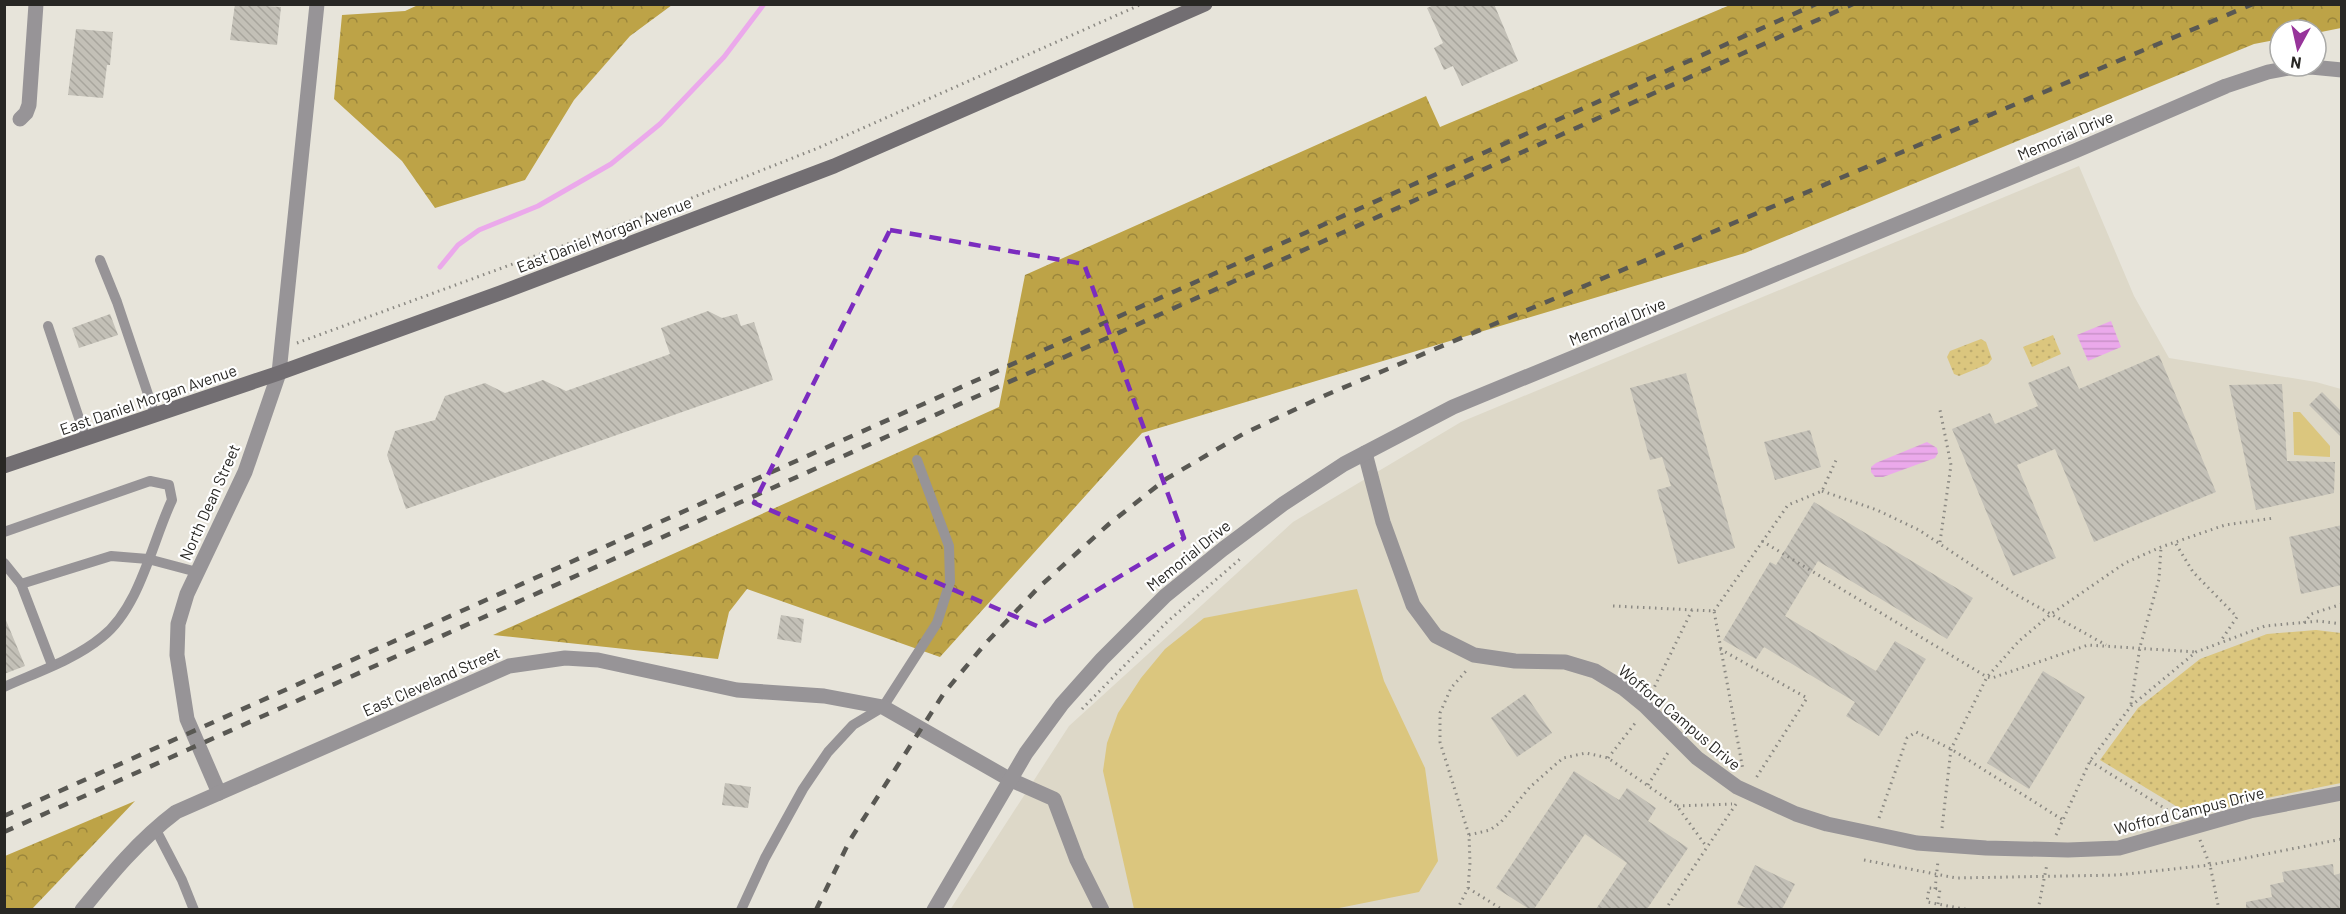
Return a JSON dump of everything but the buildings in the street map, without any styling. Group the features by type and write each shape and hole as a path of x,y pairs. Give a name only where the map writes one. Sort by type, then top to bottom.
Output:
{"main road":[{"name":"East Daniel Morgan Avenue","path":"4,466 279,373 500,293 834,166 1205,4"}],"street":[{"path":"20,118 27,113 29,105 36,4"},
{"name":"North Dean Street","path":"219,793 187,719 177,655 178,624 197,572 245,472 279,373 317,4"},
{"name":"Memorial Drive","path":"1009,779 1062,704 1102,659 1165,596 1222,549 1283,504 1344,464 1453,407 2065,155 2226,86 2268,72 2289,68 2311,67 2342,70"},
{"name":"Wofford Campus Drive","path":"1365,453 1383,522 1413,605 1436,636 1474,655 1515,661 1565,662 1595,671 1623,688 1645,706 1697,758 1747,792 1796,814 1874,834 1940,845 2050,850 2120,848 2250,811 2342,793"},
{"name":"East Cleveland Street","path":"82,909 131,852 155,828 176,812 508,666 565,658 598,660 737,690 824,696 884,707 1009,779 1054,799 1077,860 1102,909"},
{"path":"934,909 1009,779"}],"lane":[{"path":"100,260 117,302 155,415"},
{"path":"48,326 86,439"},
{"path":"741,909 770,848 803,789 828,752 853,725 884,707 937,623 950,582 949,546 917,460"},
{"path":"4,532 150,482 169,485 172,492 172,500 133,596 121,616 104,636 82,652 4,687"},
{"path":"21,584 111,556 148,559 197,572"},
{"path":"4,563 21,584 52,665"},
{"path":"155,828 194,909"}],"path":[{"path":"281,349 686,201 818,148 1133,6 1142,4"},
{"path":"1940,410 1951,465 1940,542"},
{"path":"1747,792 1714,611 1788,506 1822,491 1837,458"},
{"path":"1822,491 1877,510 1940,542 2015,594 2108,646"},
{"path":"1940,845 1951,749 1987,677 2019,642 2051,614 2125,563 2161,547 2225,525 2274,518"},
{"path":"1762,541 1987,677 1992,678 2088,645 2196,652"},
{"path":"2176,543 2193,572 2237,617 2219,643"},
{"path":"2131,706 2140,647 2159,579 2161,547"},
{"path":"1079,713 1167,622 1248,552"},
{"path":"2304,623 2311,614 2342,604"},
{"path":"1613,606 1714,611"},
{"path":"1608,758 1638,720 1692,610"},
{"path":"2038,909 2050,850 2090,761 2131,706 2196,652 2219,643 2265,626 2319,621 2342,624"},
{"path":"1665,909 1736,804 1747,792 1807,698 1720,649"},
{"path":"1457,909 1468,888 1469,835 1440,742 1440,713 1451,688 1466,671"},
{"path":"1874,834 1906,738 1916,732 1951,749 2063,820"},
{"path":"1648,785 1669,751"},
{"path":"1469,835 1490,830 1501,822 1530,787 1563,759 1586,753 1608,758 1677,806 1707,846"},
{"path":"2090,761 2194,828 2210,865 2218,909"},
{"path":"1677,806 1736,804"},
{"path":"1864,860 1936,876 1956,878 2118,875 2210,865 2342,839"},
{"path":"1935,889 1938,862"},
{"path":"1468,888 1503,909"},
{"path":"1938,904 1940,889 1929,888 1927,902 1938,904 1969,909"}],"highlighted area":[{"path":"890,230 1084,264 1184,538 1037,626 754,503"}],"shaded area":[{"path":"2079,166 2134,296 2169,358 2316,382 2341,389 2341,909 950,910 1069,726 1293,522 1461,422"},
{"path":"2111,321 2121,347 2088,361 2077,335"},
{"path":"2053,335 2061,354 2032,367 2023,347"},
{"path":"1981,339 1986,342 1992,359 1988,364 1959,376 1954,374 1947,357 1950,351"},
{"path":"2293,412 2300,412 2330,446 2330,457 2294,455"},
{"path":"1927,442 1937,448 1938,453 1935,458 1883,477 1875,477 1871,472 1871,467 1876,463"},
{"path":"1357,589 1384,681 1425,768 1438,861 1419,892 1334,909 1134,909 1103,771 1107,743 1118,713 1141,678 1165,649 1204,618"},
{"path":"2316,630 2341,633 2341,783 2247,802 2194,817 2100,760 2138,708 2200,659 2267,634"}],"green space":[{"path":"418,5 672,5 630,36 574,100 525,180 435,208 402,161 334,99 342,15 405,11"},
{"path":"1730,5 2341,5 2341,28 2328,31 2328,18 2268,18 2268,41 2254,44 1745,253 1142,433 940,657 747,589 729,612 718,659 493,635 999,407 1025,275 1426,96 1440,127"},
{"path":"135,801 32,909 5,909 5,856"}],"waterway":[{"path":"440,267 458,245 479,230 538,206 611,164 660,124 724,57 764,4"}],"railway":[{"path":"4,816 1816,4"},
{"path":"4,832 1853,4"},
{"path":"816,910 850,840 944,693 985,644 1038,588 1109,524 1166,479 1243,434 1326,395 2253,4"}]}
